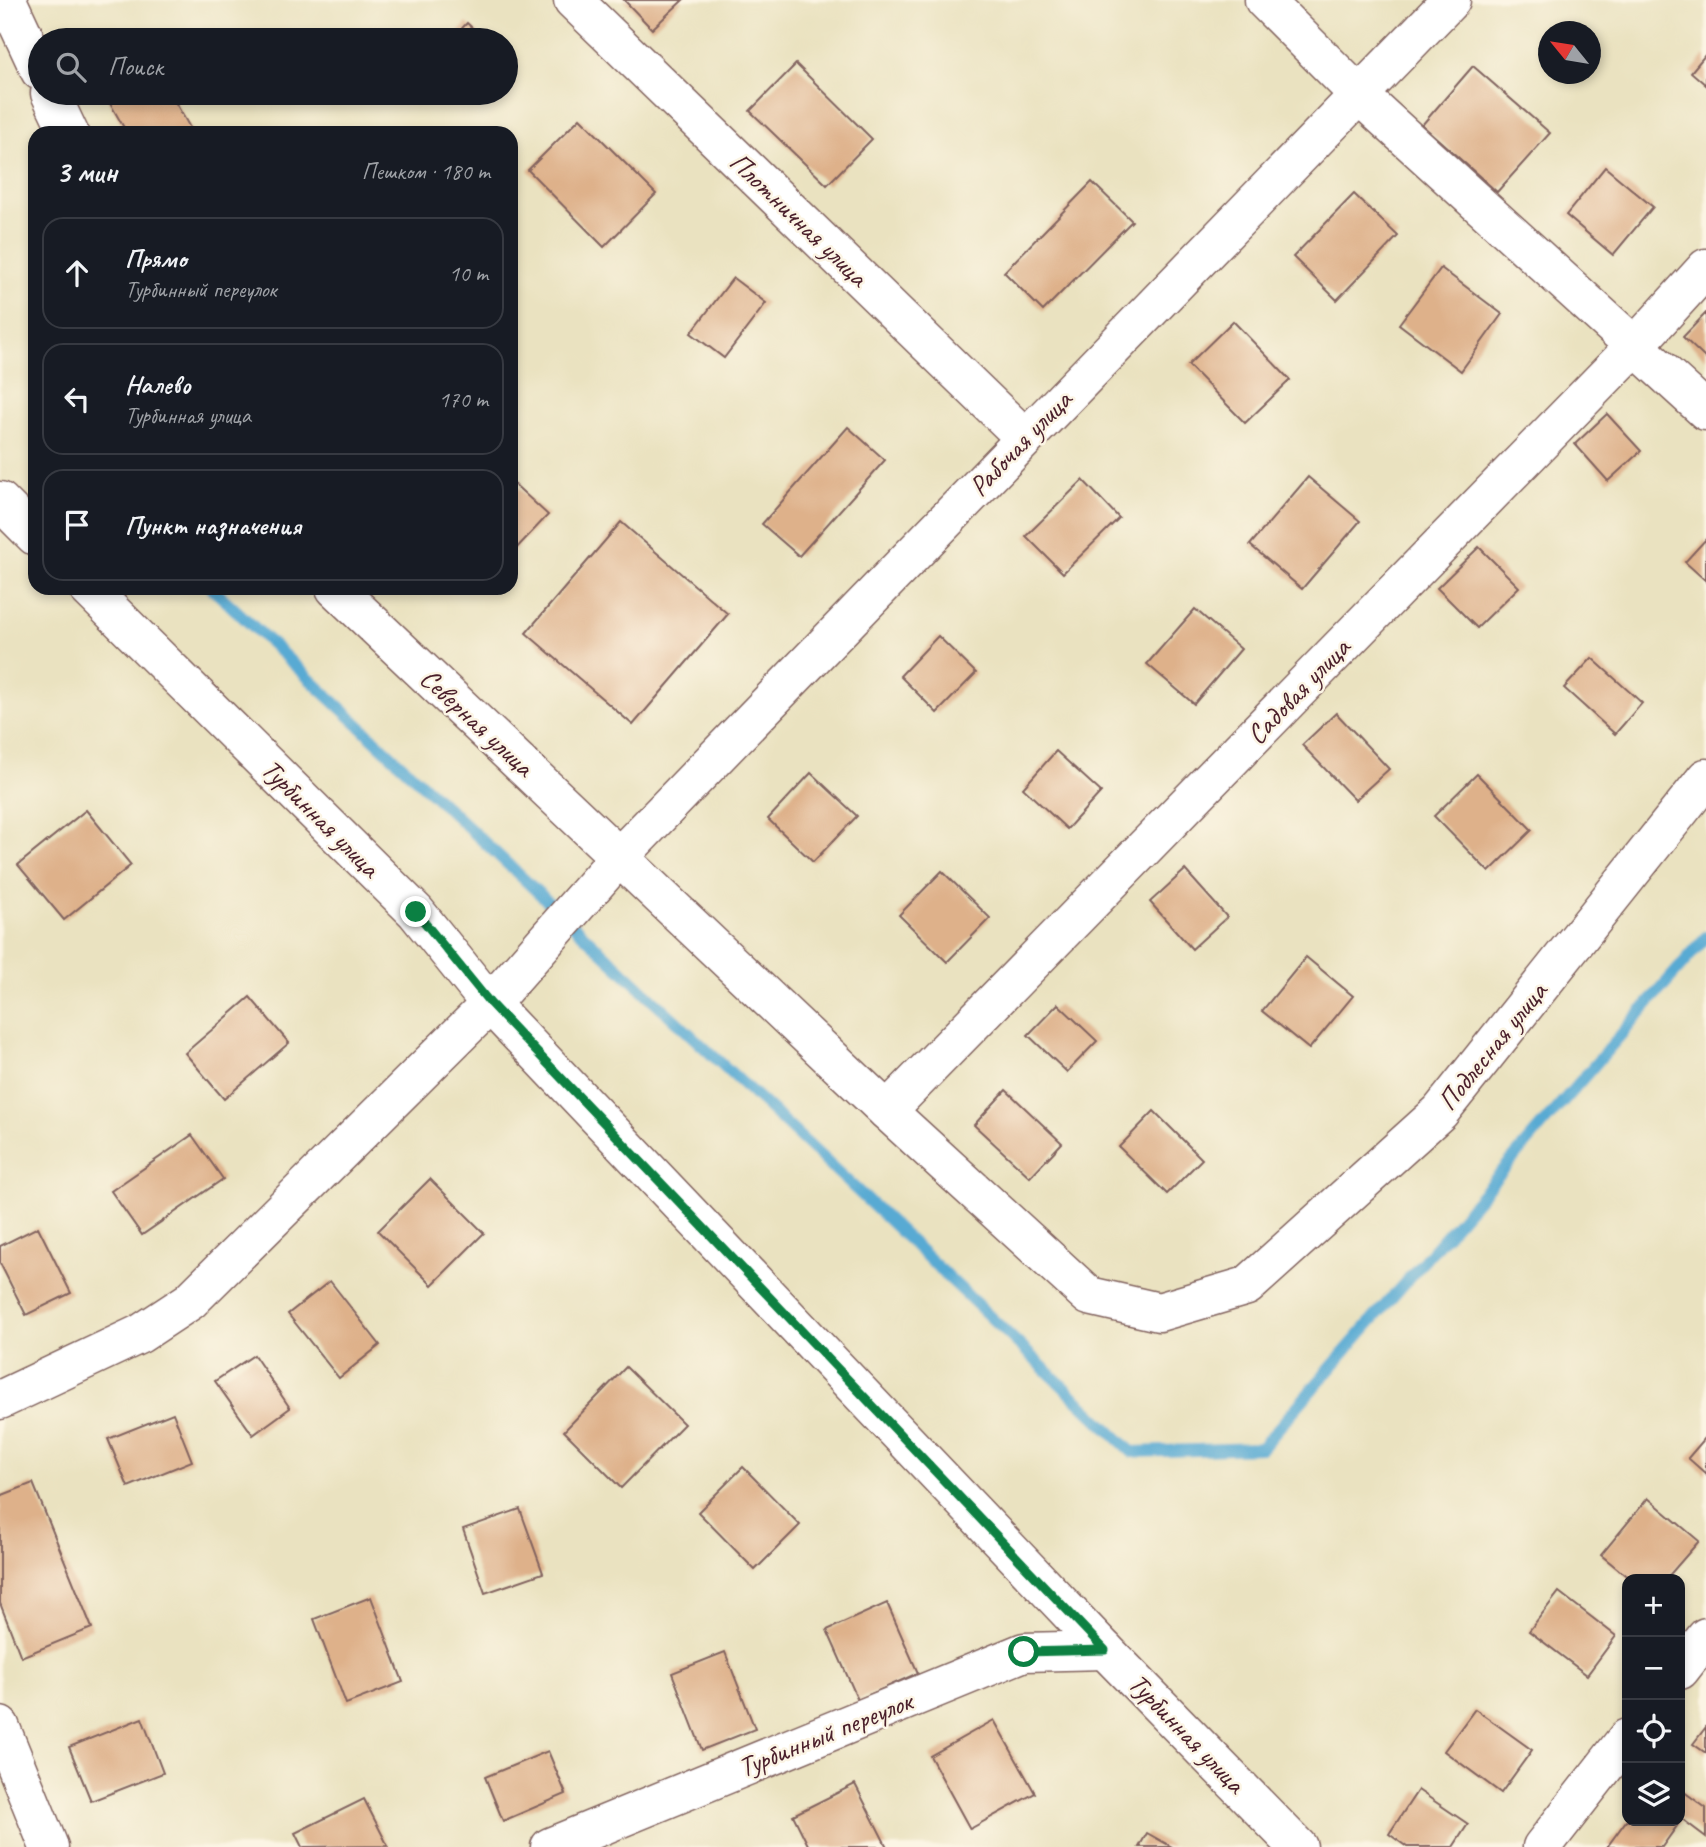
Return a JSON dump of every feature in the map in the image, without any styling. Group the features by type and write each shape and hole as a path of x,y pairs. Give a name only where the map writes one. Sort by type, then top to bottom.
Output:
{"street":[{"path":"7,0 28,45"},
{"name":"Плотничная улица","path":"573,0 1025,438"},
{"path":"1264,0 1360,96 1706,411"},
{"name":"Рабочая улица","path":"0,1400 140,1334 190,1301 490,1003 620,856 1451,0"},
{"path":"56,105 66,126"},
{"name":"Садовая улица","path":"887,1111 1634,346 1706,268"},
{"path":"0,501 28,529"},
{"name":"Турбинная улица","path":"95,595 416,912 490,1003 1105,1650 1298,1847"},
{"name":"Северная улица","path":"342,595 887,1111 1089,1296 1159,1312 1247,1286"},
{"name":"Подлесная улица","path":"1247,1286 1440,1112 1706,778"},
{"path":"1685,1664 1706,1637"},
{"name":"Турбинный переулок","path":"550,1847 1024,1652 1105,1650"},
{"path":"0,1726 49,1847"},
{"path":"1542,1847 1622,1744"}],"building":[{"path":"624,0 683,0 652,29"},
{"path":"1706,54 1706,85 1691,72"},
{"path":"796,64 872,139 827,185 750,111"},
{"path":"1473,66 1550,133 1497,192 1422,125"},
{"path":"111,105 177,105 189,126 123,126"},
{"path":"580,118 656,194 604,247 528,170"},
{"path":"1605,167 1653,207 1613,255 1566,215"},
{"path":"1092,182 1132,221 1043,311 1004,272"},
{"path":"1354,194 1398,236 1337,300 1293,257"},
{"path":"1441,268 1502,314 1461,371 1399,324"},
{"path":"733,278 766,303 724,358 691,333"},
{"path":"1706,313 1706,359 1683,337"},
{"path":"1233,321 1290,380 1245,423 1188,365"},
{"path":"1607,414 1641,451 1608,481 1575,444"},
{"path":"848,427 885,460 799,556 762,524"},
{"path":"1308,477 1360,521 1302,589 1250,545"},
{"path":"1083,480 1119,518 1063,573 1026,536"},
{"path":"518,487 548,515 518,547"},
{"path":"621,522 728,614 633,725 526,633"},
{"path":"1706,539 1706,581 1685,562"},
{"path":"1479,547 1519,587 1477,628 1437,588"},
{"path":"1195,609 1241,649 1194,704 1147,664"},
{"path":"938,636 976,673 937,713 900,676"},
{"path":"1592,658 1642,703 1615,734 1564,688"},
{"path":"1336,713 1389,769 1355,800 1302,745"},
{"path":"1056,751 1101,792 1067,829 1023,788"},
{"path":"811,773 857,816 813,862 768,819"},
{"path":"1477,774 1532,830 1489,872 1434,816"},
{"path":"86,810 131,865 64,920 18,865"},
{"path":"1185,870 1227,917 1192,949 1150,902"},
{"path":"942,871 990,918 947,962 899,915"},
{"path":"1306,957 1353,996 1309,1049 1262,1011"},
{"path":"250,997 289,1043 224,1099 185,1053"},
{"path":"1058,1004 1097,1041 1067,1072 1028,1035"},
{"path":"1006,1090 1062,1143 1030,1177 974,1125"},
{"path":"1154,1111 1202,1159 1167,1194 1119,1147"},
{"path":"192,1135 223,1179 142,1235 111,1191"},
{"path":"430,1179 484,1233 432,1285 378,1231"},
{"path":"38,1227 71,1293 26,1315 0,1263 0,1246"},
{"path":"330,1281 380,1345 339,1378 288,1314"},
{"path":"254,1355 290,1408 253,1435 215,1381"},
{"path":"626,1367 684,1424 621,1488 564,1431"},
{"path":"173,1413 192,1461 128,1487 108,1439"},
{"path":"1706,1437 1706,1474 1688,1458"},
{"path":"743,1467 800,1525 755,1570 698,1512"},
{"path":"33,1483 92,1628 21,1657 0,1603 0,1496"},
{"path":"1648,1498 1699,1541 1670,1574 1624,1574 1601,1555"},
{"path":"520,1509 543,1573 485,1593 463,1529"},
{"path":"1559,1592 1616,1636 1587,1675 1529,1631"},
{"path":"371,1597 403,1682 346,1704 314,1619"},
{"path":"887,1603 918,1673 858,1700 827,1630"},
{"path":"725,1652 755,1729 702,1750 672,1673"},
{"path":"1475,1709 1532,1750 1501,1793 1444,1751"},
{"path":"142,1718 163,1773 91,1801 69,1747"},
{"path":"994,1720 1035,1793 970,1829 930,1756"},
{"path":"1706,1727 1706,1753 1693,1744"},
{"path":"548,1751 566,1794 503,1821 485,1777"},
{"path":"855,1784 887,1847 809,1847 793,1815"},
{"path":"1418,1790 1468,1824 1453,1847 1407,1847 1389,1834"},
{"path":"1685,1793 1706,1808 1706,1837 1685,1821"},
{"path":"364,1799 388,1846 302,1847 295,1833"},
{"path":"1622,1826 1677,1826 1662,1847 1607,1847"},
{"path":"1147,1833 1172,1847 1139,1847"}],"waterway":[{"path":"219,595 861,1194 1132,1452 1261,1448 1706,937"}],"route":[{"path":"416,912 490,1003 1105,1650 1024,1652"}]}
